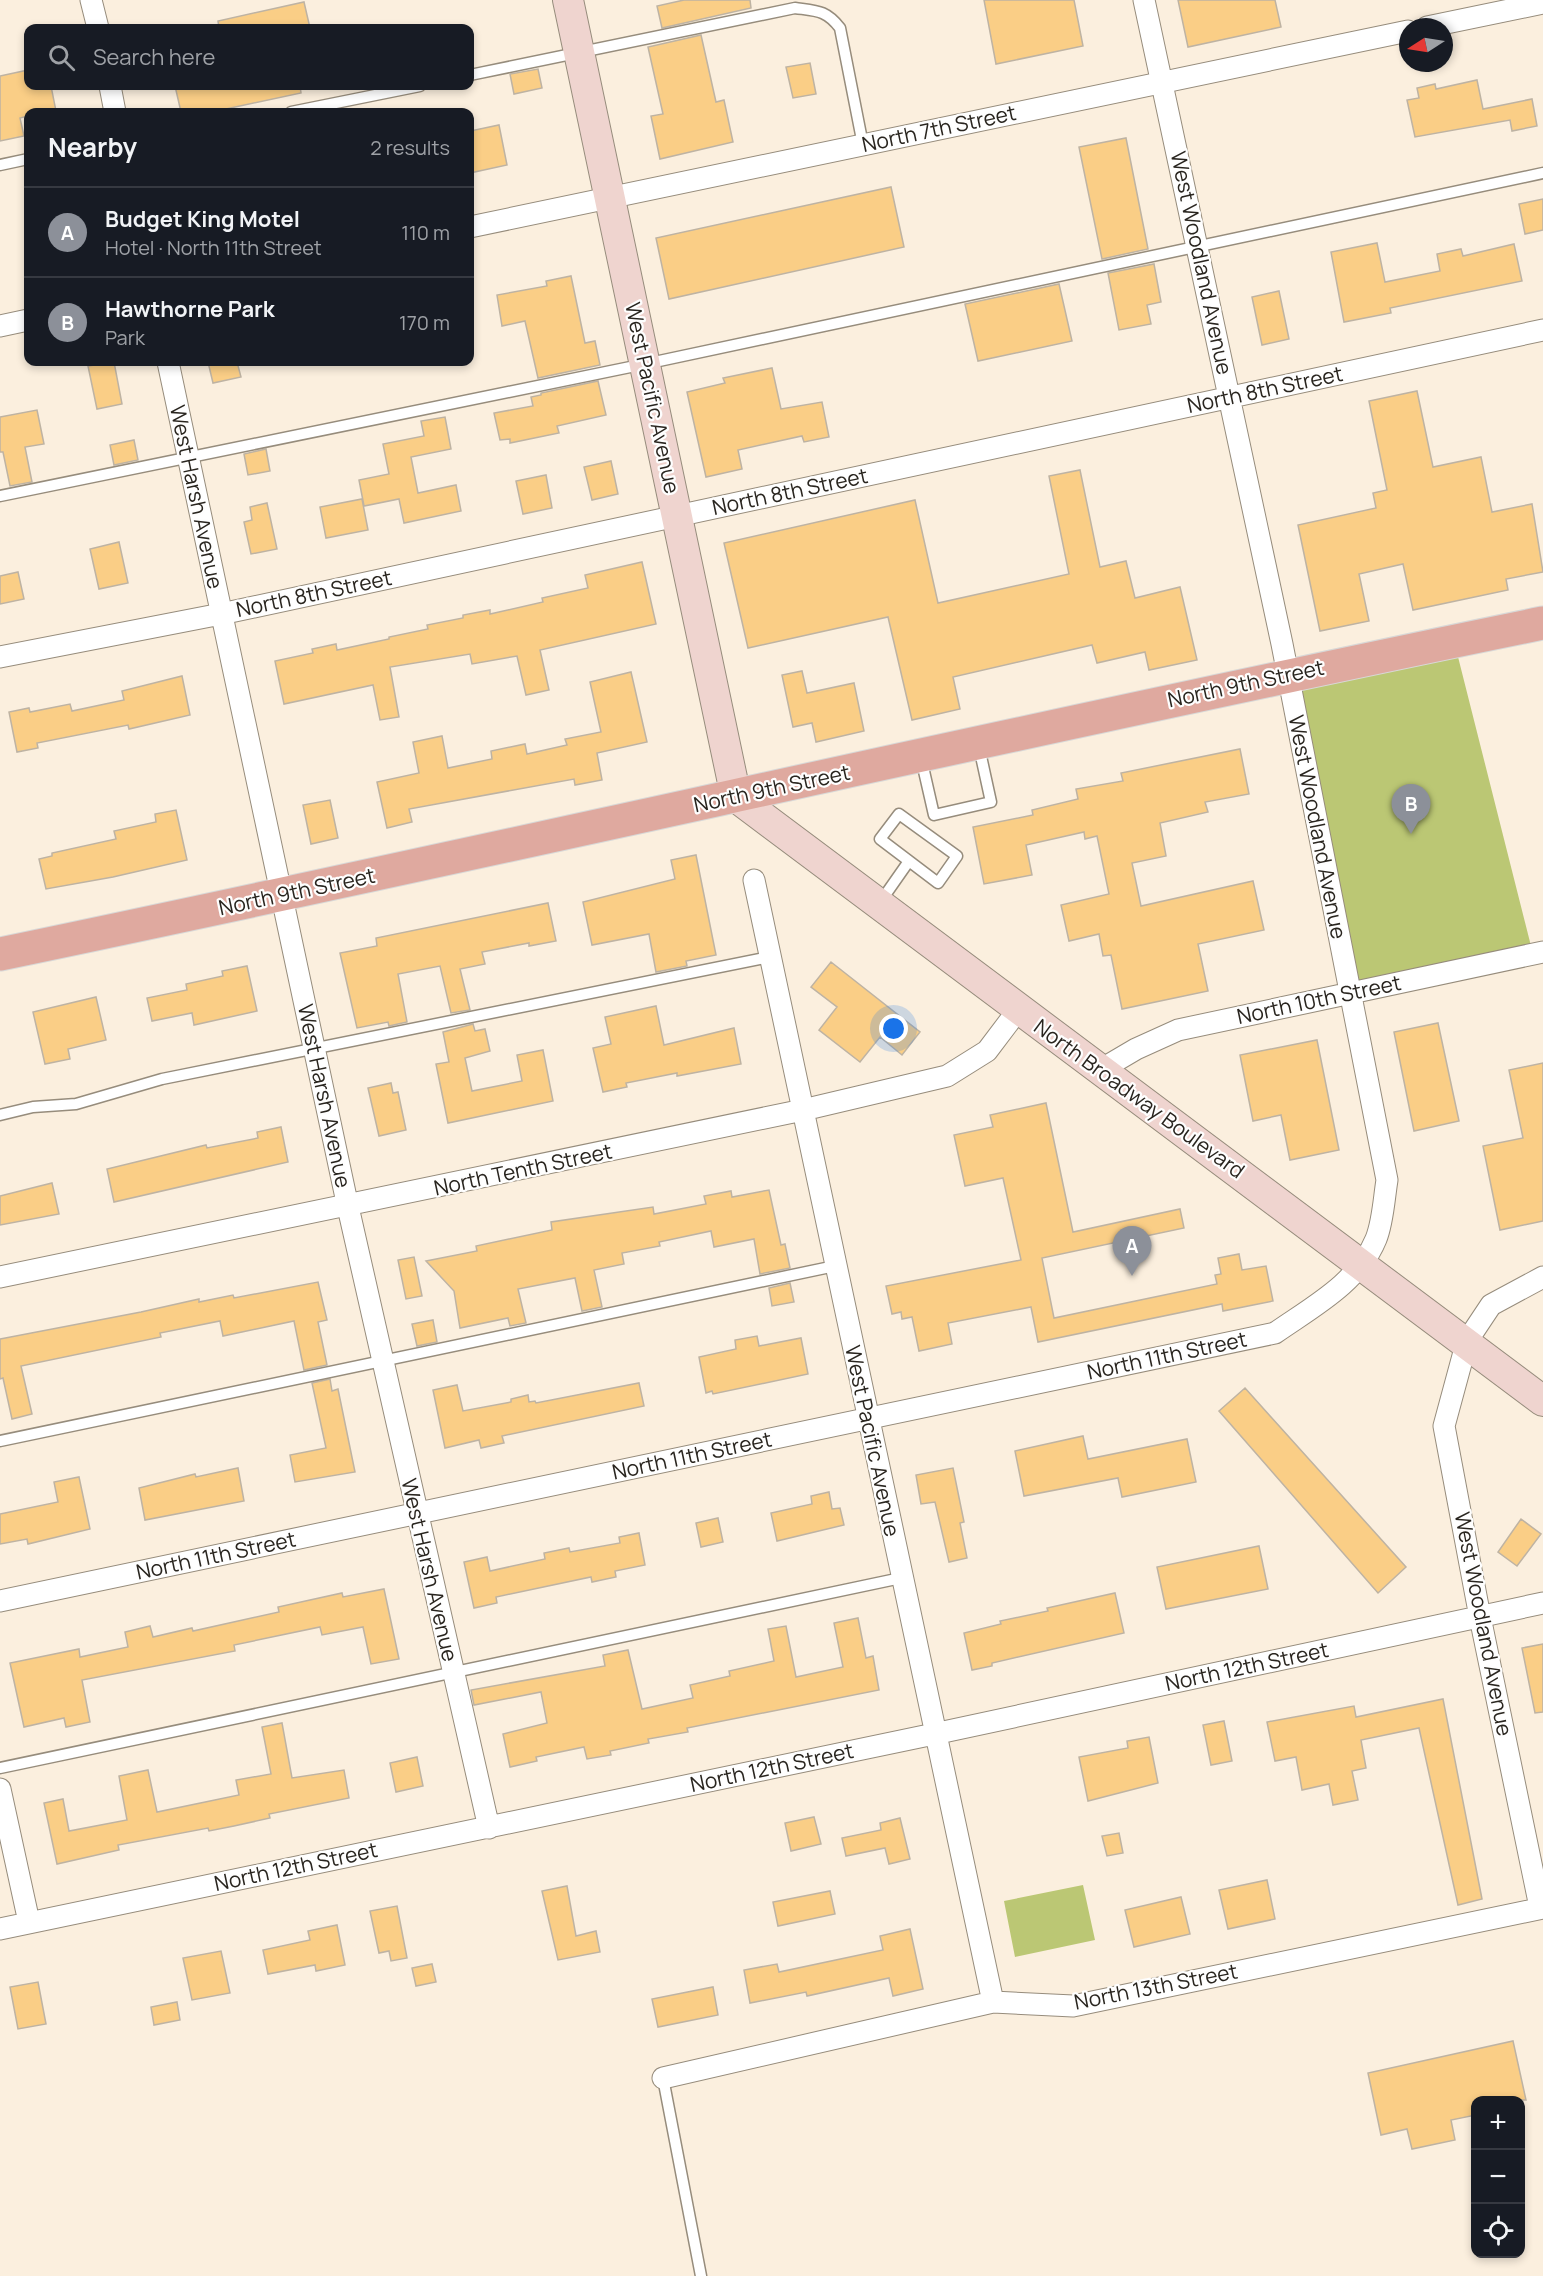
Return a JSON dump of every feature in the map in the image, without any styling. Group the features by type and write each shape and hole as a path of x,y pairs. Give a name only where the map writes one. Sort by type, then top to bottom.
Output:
{"main road":[{"name":"West Pacific Avenue","path":"568,0 736,797"},
{"name":"North 9th Street","path":"0,954 281,896 1287,675 1543,623"},
{"name":"North Broadway Boulevard","path":"736,797 1018,1010 1102,1069 1467,1341 1543,1401"}],"street":[{"path":"92,0 97,24"},
{"name":"West Woodland Avenue","path":"1144,0 1287,675 1387,1180 1376,1238 1361,1264"},
{"path":"1453,21 1543,3"},
{"name":"North 7th Street","path":"474,226 1399,33"},
{"path":"111,90 114,108"},
{"path":"0,326 24,321"},
{"name":"North 8th Street","path":"0,657 220,614 1543,330"},
{"name":"West Harsh Avenue","path":"169,366 348,1207 489,1828"},
{"name":"West Pacific Avenue","path":"753,880 993,2002"},
{"name":"North 10th Street","path":"1102,1069 1136,1049 1178,1030 1543,952"},
{"name":"North Tenth Street","path":"0,1277 348,1207 803,1110 947,1076 987,1051 1018,1010"},
{"name":"North 11th Street","path":"0,1601 1275,1333 1338,1289 1361,1264"},
{"path":"1467,1341 1491,1305 1543,1277"},
{"name":"West Woodland Avenue","path":"1467,1341 1444,1426 1480,1617 1542,1908"},
{"name":"North 12th Street","path":"0,1929 934,1734 1543,1603"},
{"path":"0,1789 29,1922"},
{"name":"North 13th Street","path":"663,2078 993,2002 1073,2006 1542,1908"}],"lane":[{"path":"474,74 795,8 814,10 830,15 840,28 863,145"},
{"path":"311,108 400,90"},
{"path":"0,165 24,160"},
{"path":"0,496 645,364 1543,173"},
{"path":"934,815 991,802 979,743"},
{"path":"920,757 934,815 929,834"},
{"path":"899,814 913,827 929,834 942,848 957,856 938,883 926,870 909,861 897,848 880,839 899,814"},
{"path":"879,904 909,861"},
{"path":"0,1115 33,1107 76,1104 162,1079 770,957"},
{"path":"0,1441 835,1266"},
{"path":"0,1768 901,1578"},
{"path":"663,2078 701,2276"}],"green space":[{"path":"1454,641 1533,954 1349,994 1287,675"},
{"path":"1083,1885 1095,1940 1015,1957 1004,1901"}],"building":[{"path":"684,0 750,0 751,8 662,28 657,6"},
{"path":"984,0 1074,0 1083,46 996,64"},
{"path":"1178,0 1275,0 1281,27 1188,47"},
{"path":"304,2 309,24 218,24 218,21"},
{"path":"701,35 716,102 724,100 733,142 660,159 651,116 663,114 648,47"},
{"path":"810,63 816,94 793,98 786,67"},
{"path":"538,69 542,88 514,94 510,74"},
{"path":"24,71 24,90 52,90 55,108 24,108 24,117 20,118 24,136 0,141 0,76"},
{"path":"1477,80 1483,109 1532,99 1537,126 1512,131 1510,120 1415,137 1407,100 1419,98 1417,88 1435,84 1436,89"},
{"path":"176,90 301,90 301,93 231,108 180,108"},
{"path":"499,125 507,165 474,172 474,130"},
{"path":"1126,138 1148,249 1102,259 1079,147"},
{"path":"891,187 904,247 669,299 656,238"},
{"path":"1543,199 1543,230 1525,234 1519,204"},
{"path":"1377,243 1385,282 1440,271 1437,254 1461,249 1463,256 1514,244 1522,281 1390,308 1391,313 1344,322 1331,252"},
{"path":"1154,264 1161,302 1147,305 1151,324 1119,330 1108,273"},
{"path":"571,276 585,343 595,341 600,365 538,378 525,321 502,326 497,295 547,286 546,281"},
{"path":"1059,284 1072,341 978,361 965,304"},
{"path":"1279,291 1289,339 1262,345 1252,297"},
{"path":"88,366 115,366 122,404 97,409"},
{"path":"209,366 238,366 241,377 213,383"},
{"path":"772,368 781,409 822,402 829,437 804,442 802,436 738,450 742,469 706,477 687,392 725,383 723,378"},
{"path":"598,381 606,415 557,426 559,433 510,443 510,439 500,440 494,413 533,406 531,397 541,395 541,393"},
{"path":"1417,391 1433,467 1481,457 1492,512 1532,504 1543,572 1506,579 1508,590 1413,610 1403,564 1359,574 1369,621 1320,631 1298,525 1376,508 1373,493 1387,490 1369,401"},
{"path":"37,410 44,444 25,447 32,482 10,486 3,452 0,452 0,417"},
{"path":"445,417 451,449 411,457 418,493 456,485 461,511 404,523 399,499 364,506 359,480 389,474 383,444 424,436 421,421"},
{"path":"134,440 138,460 114,465 110,445"},
{"path":"266,449 270,471 248,475 244,454"},
{"path":"611,461 618,494 592,500 584,467"},
{"path":"1080,470 1100,567 1126,561 1135,598 1180,587 1197,660 1149,670 1145,652 1097,663 1092,645 953,677 960,709 912,720 888,617 748,648 724,543 915,500 938,603 1069,574 1049,476"},
{"path":"546,475 552,508 523,514 516,481"},
{"path":"362,499 368,530 326,538 320,507"},
{"path":"267,503 277,549 251,554 244,522 252,520 250,507"},
{"path":"119,542 128,583 99,589 90,549"},
{"path":"642,562 656,624 540,650 549,690 526,695 517,656 472,664 470,654 390,667 399,717 380,720 373,685 284,704 275,661 313,653 312,649 336,644 337,650 389,639 389,637 428,629 427,625 463,618 463,615 490,610 490,614 543,602 542,598 588,588 585,575"},
{"path":"18,572 24,599 0,604 0,576"},
{"path":"802,671 807,693 854,683 864,731 816,742 812,723 793,727 782,675"},
{"path":"631,672 647,742 597,753 602,780 575,785 574,779 409,809 412,822 387,828 377,782 419,773 413,742 442,736 448,768 492,759 491,751 525,744 527,754 567,745 565,739 601,732 590,682"},
{"path":"182,676 190,715 129,729 128,725 37,743 38,748 17,752 9,712 29,708 30,712 70,704 72,711 124,700 122,691"},
{"path":"1240,749 1249,794 1205,802 1208,812 1160,823 1166,856 1132,863 1141,906 1253,881 1264,930 1198,944 1208,991 1122,1009 1111,955 1103,956 1099,934 1069,941 1061,905 1109,894 1097,836 1085,839 1084,832 1026,845 1032,875 984,884 973,827 1033,815 1032,810 1078,799 1076,789 1123,781 1121,773"},
{"path":"330,800 338,838 311,844 303,805"},
{"path":"176,810 187,860 46,889 39,859 52,856 52,853 116,839 114,831 156,822 155,814"},
{"path":"696,855 716,955 686,961 687,966 656,972 649,934 592,945 583,902 675,879 671,860"},
{"path":"548,903 556,941 529,946 529,943 482,952 485,964 460,969 470,1010 451,1013 440,966 398,974 407,1022 389,1026 388,1022 357,1028 340,953 377,946 376,938"},
{"path":"831,962 920,1032 902,1055 880,1037 860,1062 819,1030 837,1007 811,987"},
{"path":"247,966 257,1011 194,1025 192,1013 152,1021 147,998 187,990 186,984 223,976 222,971"},
{"path":"96,997 106,1040 68,1049 70,1059 45,1064 33,1012"},
{"path":"656,1006 664,1045 734,1028 741,1064 626,1083 627,1087 603,1092 593,1048 611,1044 605,1017"},
{"path":"1438,1023 1459,1121 1414,1131 1394,1032"},
{"path":"473,1024 475,1031 485,1029 490,1051 465,1058 472,1091 522,1081 517,1055 543,1050 553,1101 448,1123 436,1064 449,1062 443,1032"},
{"path":"1317,1040 1339,1150 1290,1160 1281,1115 1253,1121 1240,1055"},
{"path":"1543,1063 1543,1221 1500,1230 1483,1146 1523,1138 1509,1070"},
{"path":"391,1083 393,1093 398,1092 406,1130 379,1136 368,1088"},
{"path":"1046,1103 1073,1232 1180,1209 1184,1228 1042,1258 1054,1318 1217,1284 1215,1275 1221,1274 1218,1258 1239,1254 1242,1270 1266,1266 1273,1301 1223,1311 1222,1304 1038,1342 1031,1307 948,1323 952,1344 919,1351 912,1317 902,1319 901,1312 892,1314 886,1286 1021,1260 1003,1178 965,1186 954,1135 993,1127 990,1115"},
{"path":"281,1127 288,1162 114,1202 107,1169 206,1145 207,1148 258,1138 257,1132"},
{"path":"52,1183 59,1214 0,1225 0,1196"},
{"path":"769,1190 781,1245 785,1244 790,1268 760,1274 754,1239 714,1247 711,1231 659,1242 660,1246 622,1253 624,1264 594,1270 602,1307 582,1311 575,1278 518,1289 526,1323 510,1326 508,1318 460,1328 454,1291 426,1261 477,1251 476,1246 552,1230 551,1222 653,1207 654,1214 706,1204 704,1196 731,1191 732,1197"},
{"path":"414,1257 422,1296 406,1299 398,1260"},
{"path":"318,1282 327,1320 318,1322 327,1365 304,1370 294,1321 223,1336 220,1321 160,1333 161,1337 21,1366 32,1414 12,1419 3,1378 0,1379 0,1339 199,1299 199,1302 233,1295 234,1298"},
{"path":"790,1283 794,1302 772,1306 769,1288"},
{"path":"433,1320 437,1342 417,1346 412,1324"},
{"path":"757,1336 759,1346 801,1338 808,1374 713,1394 712,1391 706,1393 699,1357 736,1349 735,1340"},
{"path":"330,1379 332,1391 338,1389 355,1472 295,1482 290,1455 326,1448 312,1383"},
{"path":"639,1383 644,1406 502,1436 504,1443 481,1448 479,1440 445,1448 433,1390 457,1385 463,1411 511,1402 511,1399 528,1395 529,1402 535,1401 536,1403"},
{"path":"1245,1388 1406,1567 1378,1593 1219,1411"},
{"path":"1083,1436 1088,1459 1187,1439 1196,1482 1122,1497 1118,1478 1024,1496 1015,1451"},
{"path":"238,1468 244,1501 145,1520 139,1488 195,1474 196,1477"},
{"path":"953,1468 964,1522 960,1523 967,1558 949,1562 935,1502 921,1504 916,1475"},
{"path":"79,1477 90,1529 28,1544 27,1539 0,1544 0,1514 58,1502 54,1482"},
{"path":"829,1492 832,1509 840,1508 844,1525 777,1541 771,1513 812,1504 811,1496"},
{"path":"718,1518 723,1542 701,1547 696,1523"},
{"path":"1521,1519 1541,1534 1517,1566 1498,1552"},
{"path":"639,1533 645,1565 615,1571 616,1577 592,1582 591,1577 496,1597 497,1603 474,1608 464,1562 487,1557 490,1571 545,1559 544,1553 569,1548 570,1552 620,1543 619,1537"},
{"path":"1259,1546 1268,1589 1166,1609 1157,1567"},
{"path":"384,1589 399,1659 371,1664 363,1627 322,1635 320,1627 234,1645 235,1651 82,1680 90,1722 66,1727 64,1718 24,1727 10,1663 79,1649 80,1657 128,1647 125,1632 150,1626 153,1637 192,1628 193,1631 279,1612 278,1607 342,1593 343,1597"},
{"path":"1115,1593 1124,1633 992,1663 992,1666 972,1670 964,1633 1001,1624 1000,1621 1048,1611 1047,1608"},
{"path":"858,1618 866,1658 873,1656 879,1690 687,1728 688,1732 648,1739 649,1743 610,1751 611,1755 587,1759 584,1747 536,1757 537,1761 510,1767 503,1734 547,1723 541,1692 474,1705 471,1690 605,1666 603,1655 628,1650 642,1709 693,1698 690,1685 730,1676 729,1671 774,1661 768,1629 786,1626 796,1677 843,1667 834,1623"},
{"path":"1543,1644 1543,1712 1535,1713 1522,1648"},
{"path":"1443,1699 1482,1899 1458,1905 1419,1728 1361,1740 1366,1768 1352,1771 1358,1800 1333,1805 1329,1784 1302,1790 1296,1757 1275,1761 1267,1722 1354,1706 1356,1717"},
{"path":"1224,1721 1232,1761 1211,1765 1203,1725"},
{"path":"282,1723 292,1778 344,1770 349,1798 269,1814 270,1818 234,1826 209,1831 208,1828 118,1845 119,1850 57,1864 44,1803 63,1799 69,1831 127,1820 119,1776 148,1770 157,1812 239,1795 236,1780 271,1774 262,1727"},
{"path":"1149,1737 1158,1783 1088,1801 1079,1757 1128,1748 1127,1741"},
{"path":"417,1757 423,1786 396,1792 390,1763"},
{"path":"814,1817 821,1844 791,1851 785,1823"},
{"path":"900,1818 910,1859 889,1864 885,1848 846,1856 842,1838 881,1830 880,1823"},
{"path":"1119,1833 1123,1853 1107,1856 1102,1836"},
{"path":"1267,1880 1275,1919 1228,1929 1219,1890"},
{"path":"567,1886 576,1936 596,1931 600,1952 558,1960 542,1891"},
{"path":"830,1891 835,1914 778,1926 773,1902"},
{"path":"1181,1897 1190,1934 1134,1947 1125,1910"},
{"path":"397,1906 407,1958 391,1961 389,1951 379,1953 370,1911"},
{"path":"337,1925 345,1965 316,1971 315,1965 268,1974 263,1950 310,1940 308,1931"},
{"path":"910,1929 923,1989 893,1996 889,1978 807,1996 806,1992 750,2003 744,1970 777,1964 779,1972 883,1950 880,1936"},
{"path":"221,1951 230,1993 192,2000 183,1958"},
{"path":"432,1964 436,1982 416,1986 412,1968"},
{"path":"38,1982 46,2024 18,2029 10,1987"},
{"path":"713,1987 718,2015 658,2027 652,1999"},
{"path":"177,2002 180,2020 154,2025 151,2007"},
{"path":"1513,2041 1526,2100 1525,2096 1471,2096 1471,2116 1451,2120 1455,2140 1412,2149 1407,2129 1381,2135 1368,2073"}],"place":[{"name":"Hawthorne Park","path":"1411,834"},
{"name":"Budget King Motel","path":"1132,1276"}]}
